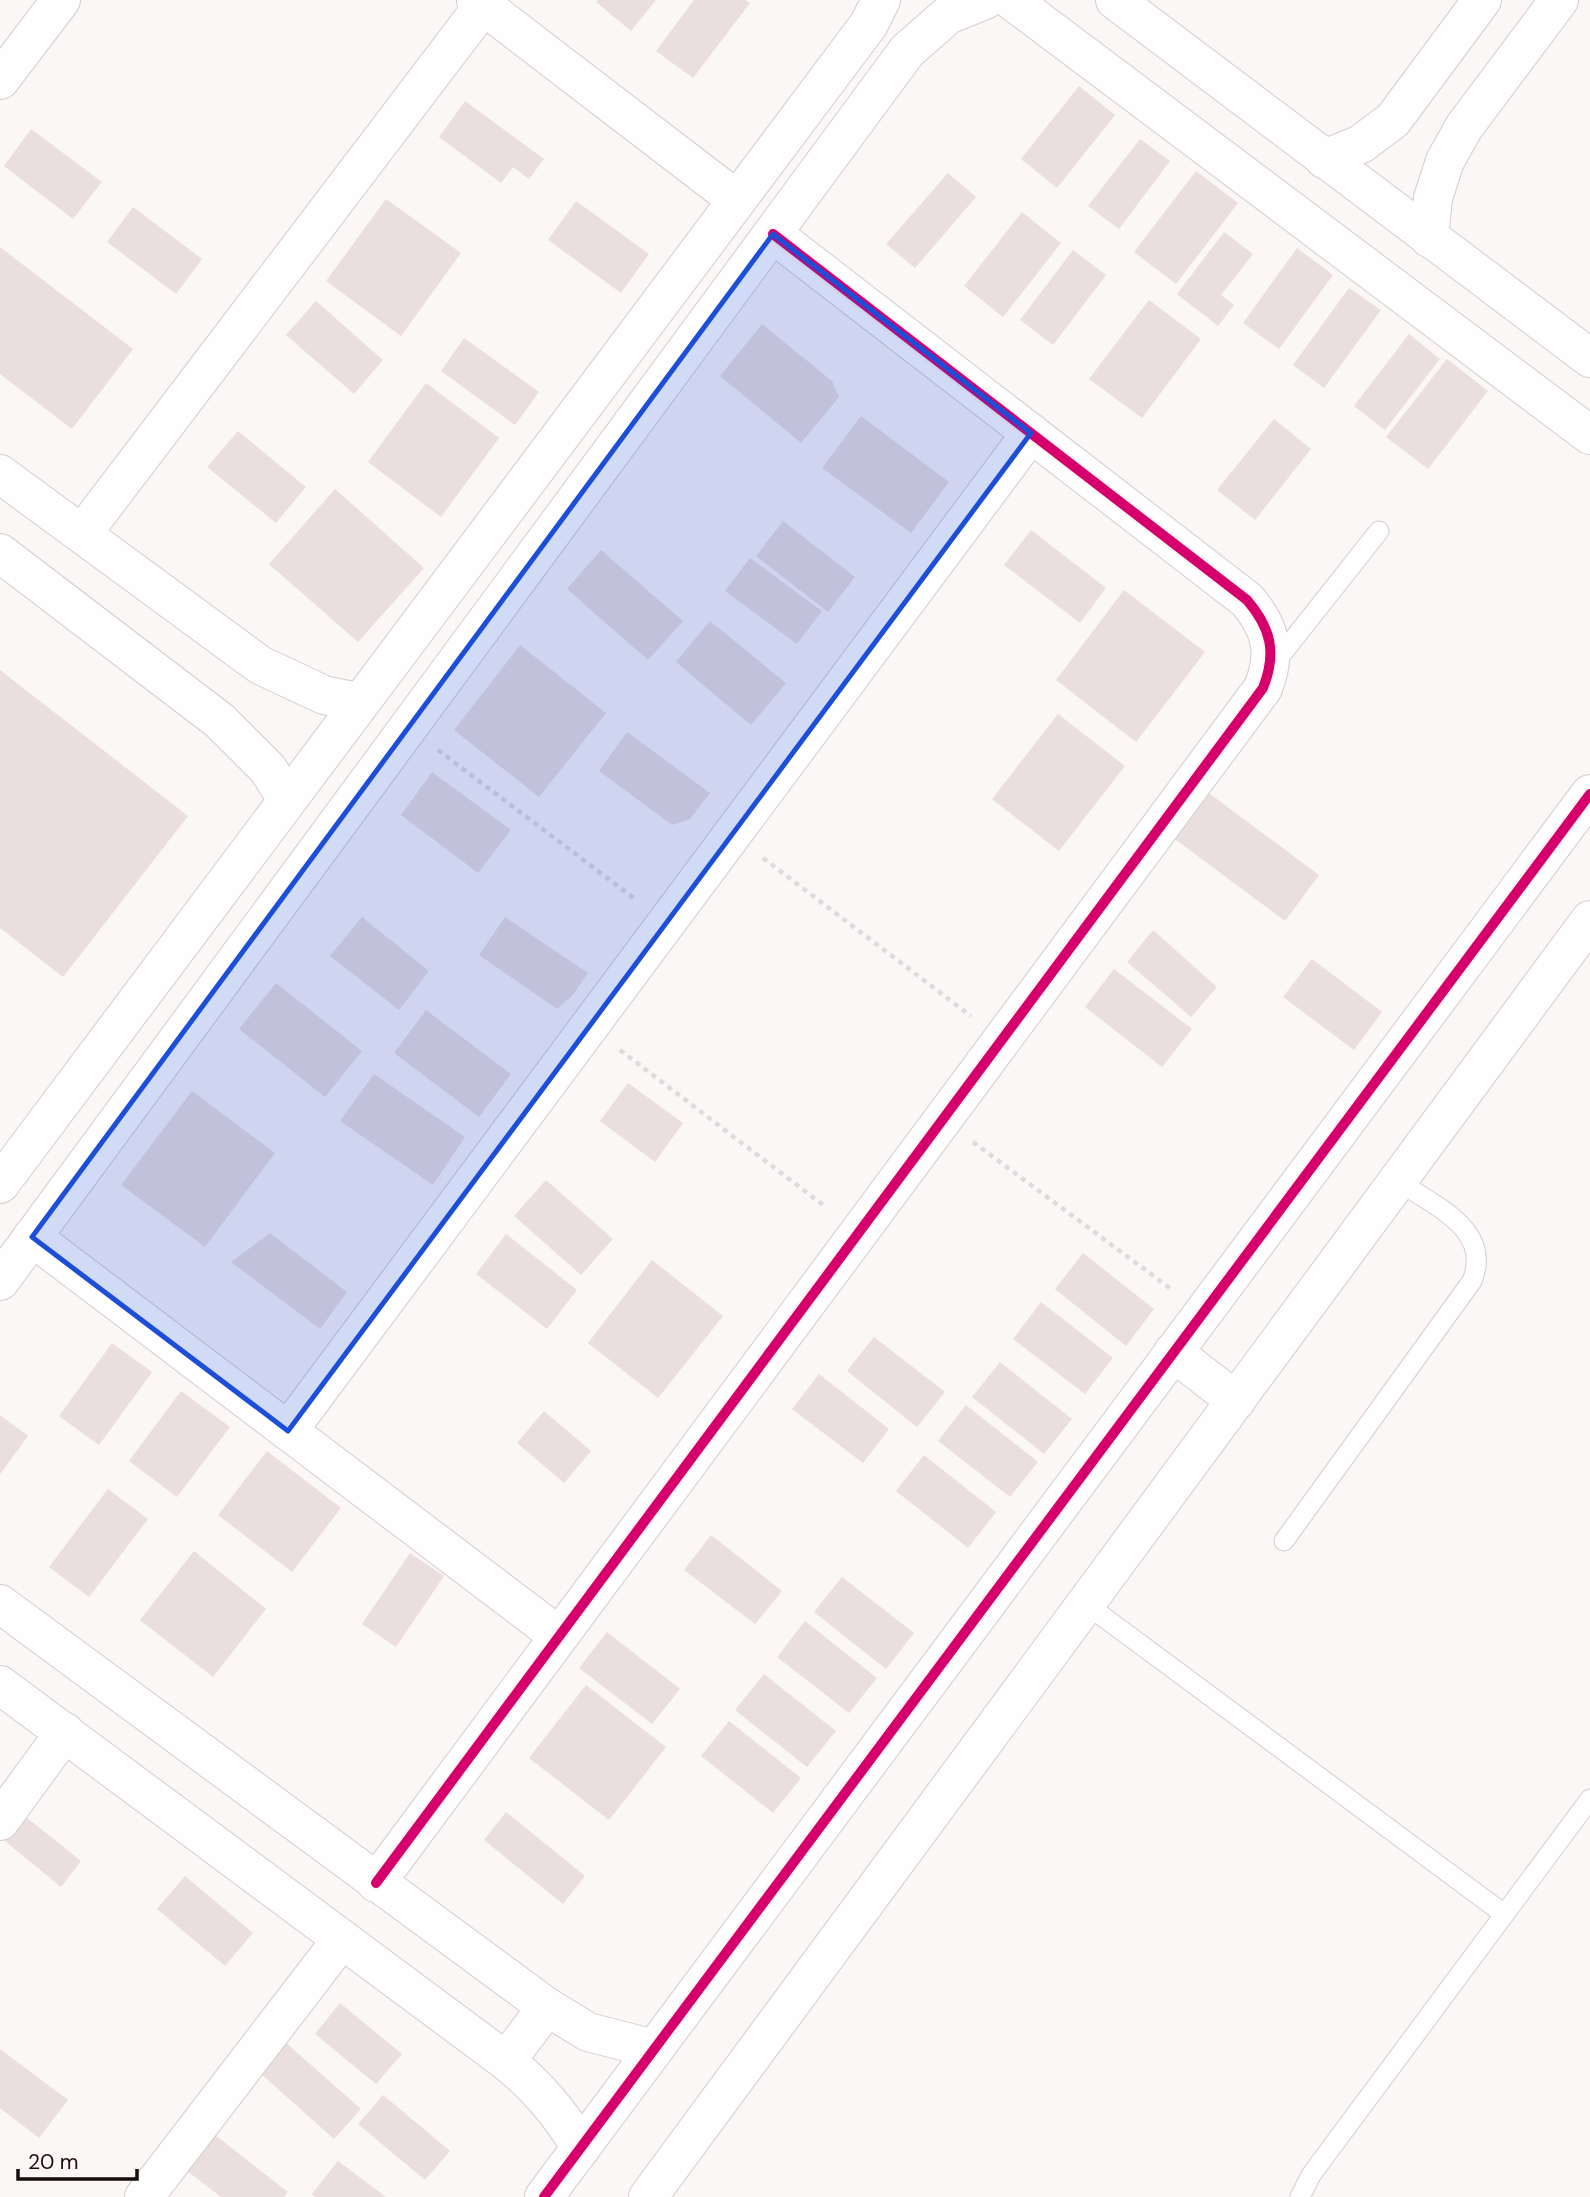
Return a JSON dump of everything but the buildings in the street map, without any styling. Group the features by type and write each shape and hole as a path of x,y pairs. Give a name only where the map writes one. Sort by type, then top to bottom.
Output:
{"street":[{"path":"0,80 61,0"},
{"path":"0,1280 907,51 948,15 985,0"},
{"path":"1012,0 1590,435"},
{"path":"1115,0 1590,358"},
{"path":"1324,159 1361,144 1393,120 1482,0"},
{"path":"1429,237 1433,198 1445,161 1464,127 1559,0"},
{"path":"82,534 480,3 737,200"},
{"path":"0,1184 875,12 907,51"},
{"path":"376,1883 1262,688 1270,669 1272,643 1264,620 1247,600 773,234"},
{"path":"288,1431 1031,433"},
{"path":"0,474 260,665 324,695 358,702"},
{"path":"0,552 220,721 268,769 286,798"},
{"path":"544,2197 1590,794"},
{"path":"648,2197 1590,920"},
{"path":"32,1237 559,1636"},
{"path":"1173,1352 1236,1401"},
{"path":"0,1604 547,2007 588,2032 654,2049"},
{"path":"0,1685 506,2062 536,2086 562,2115 581,2148"},
{"path":"0,1821 65,1732"},
{"path":"144,2197 342,1939"},
{"path":"506,2062 547,2007"}],"lane":[{"path":"1270,669 1379,531"},
{"path":"1284,1541 1472,1281 1478,1266 1478,1250 1466,1229 1398,1181"},
{"path":"1086,1604 1504,1914"},
{"path":"1300,2197 1311,2175 1590,1799"}],"path":[{"path":"408,727 666,923"},
{"path":"733,835 1002,1039"},
{"path":"589,1027 859,1232"},
{"path":"943,1119 1203,1313"}],"highlighted area":[{"path":"773,234 1031,433 288,1431 32,1237"}],"cycle path":[{"path":"376,1883 1263,688 1270,663 1266,631 1247,600 773,234"},
{"path":"544,2197 1590,794"}]}
